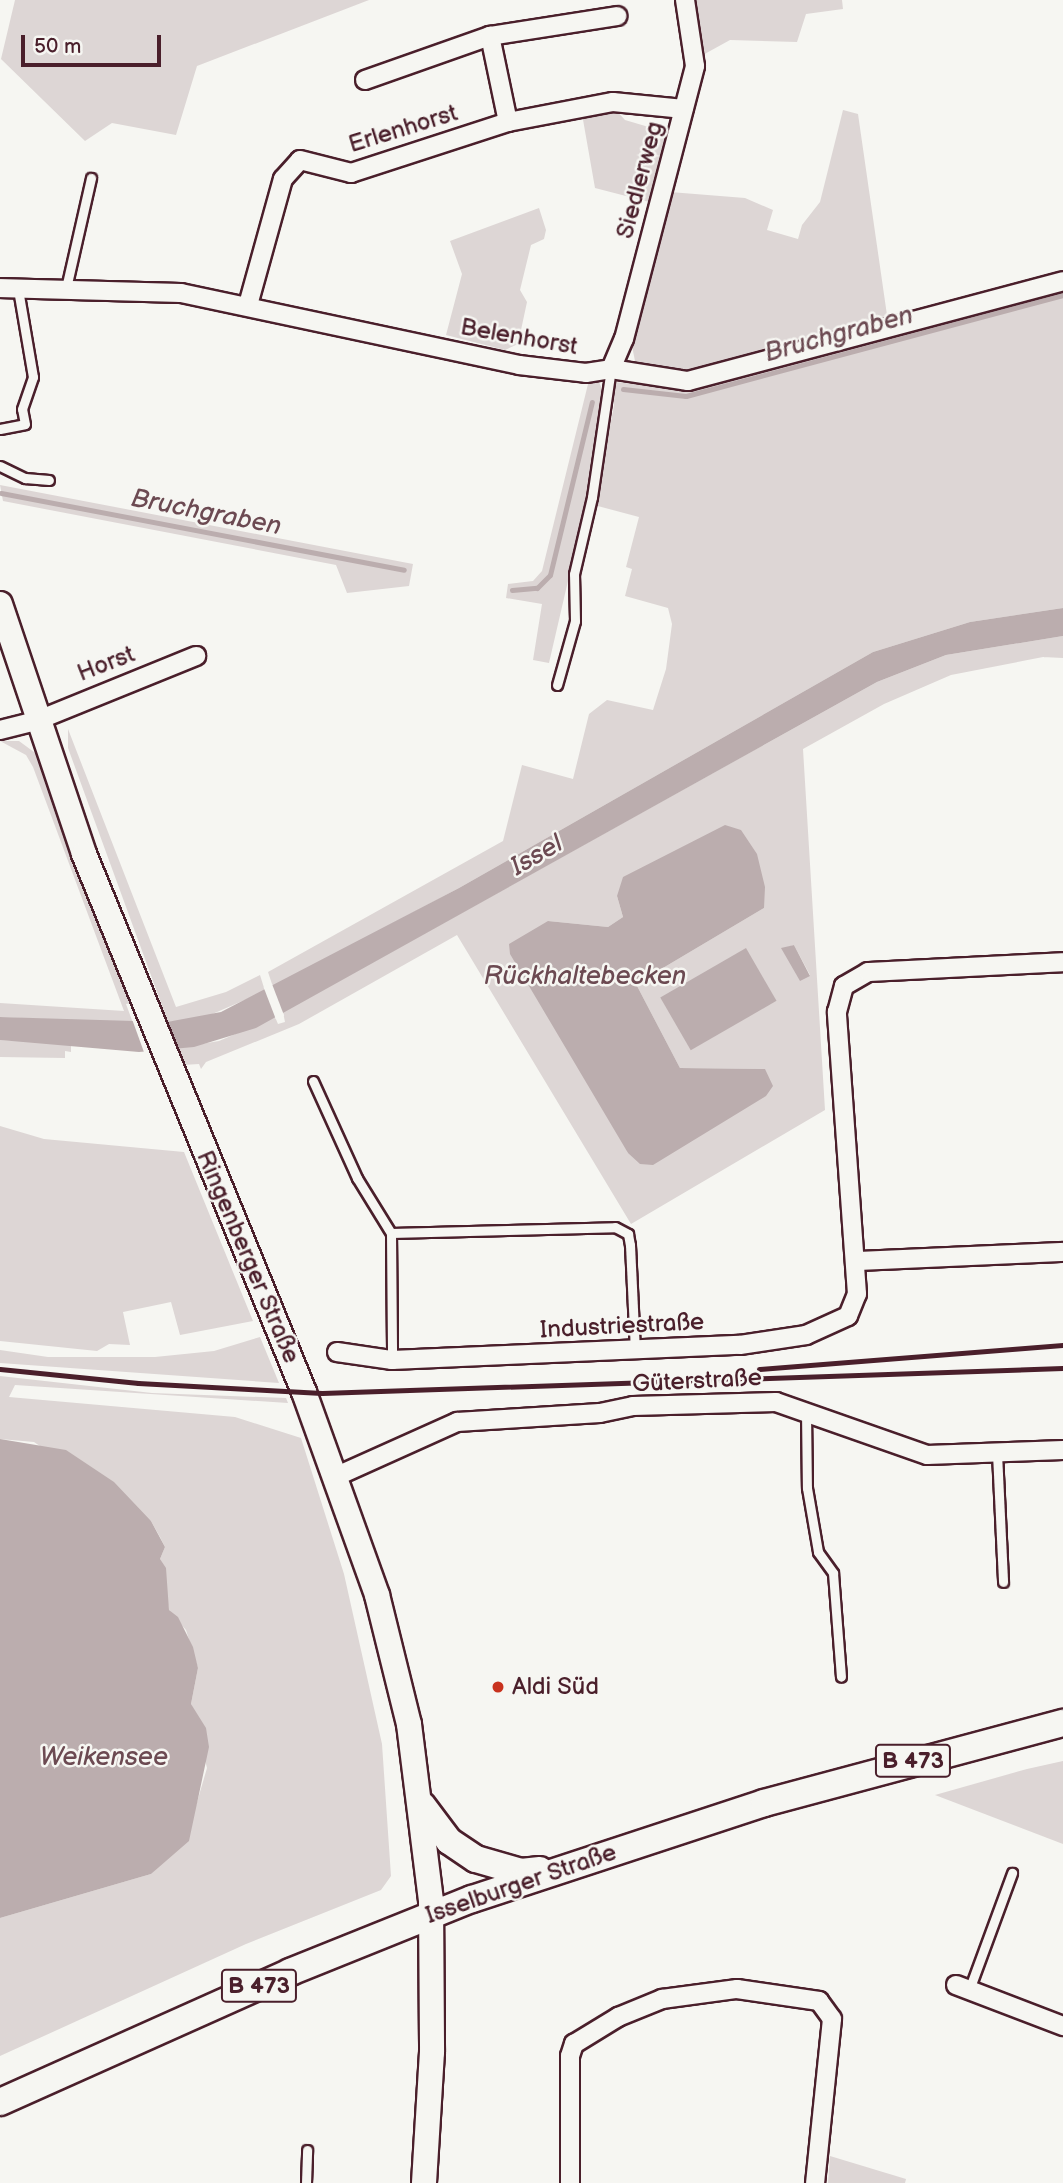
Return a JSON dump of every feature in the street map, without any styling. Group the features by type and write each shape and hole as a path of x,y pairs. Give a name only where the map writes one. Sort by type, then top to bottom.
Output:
{"main road":[{"name":"Ringenberger Straße","path":"0,604 36,721 142,1003 337,1476 377,1595 409,1724 422,1805 432,1913 432,2052 424,2183"},
{"name":"Isselburger Straße","path":"0,2102 432,1913 764,1803 1063,1723"},
{"name":"Ringenberger Straße","path":"422,1805 449,1840 490,1867 521,1872 573,1866"}],"street":[{"name":"Siedlerweg","path":"611,369 624,339 695,66 685,0"},
{"path":"365,80 490,36 617,16"},
{"path":"490,36 508,122"},
{"name":"Erlenhorst","path":"248,305 282,179 300,160 351,173 508,122 613,102 684,109"},
{"name":"Belenhorst","path":"9,288 181,293 248,305 519,365 586,373 611,369 688,381 1063,281"},
{"name":"Horst","path":"0,730 36,721 196,656"},
{"name":"Industriestraße","path":"337,1352 392,1360 740,1345 806,1335 848,1316 857,1294 837,1012 844,986 868,972 1063,962"},
{"path":"856,1261 1063,1252"},
{"name":"Güterstraße","path":"337,1476 432,1431 475,1419 600,1413 633,1406 776,1402 806,1410 927,1455 1063,1450"},
{"path":"962,1987 1063,2026"},
{"path":"569,2183 570,2056 574,2044 618,2017 662,1999 737,1989 819,2000 832,2019 816,2183"}],"lane":[{"path":"66,288 91,178"},
{"path":"0,429 24,424 22,409 33,377 9,288"},
{"path":"558,685 575,621 574,574 597,471 611,369"},
{"path":"0,466 25,478 50,480"},
{"path":"313,1081 357,1178 391,1233 392,1360"},
{"path":"391,1233 615,1227 628,1234 630,1245 635,1350"},
{"path":"806,1410 807,1488 818,1552 833,1573 841,1677"},
{"path":"997,1453 1003,1583"},
{"path":"962,1987 1012,1873"},
{"path":"306,2183 307,2150"}],"shaded area":[{"path":"15,0 369,0 197,66 176,135 112,123 85,141 1,59"},
{"path":"692,0 842,0 843,9 806,14 797,42 730,40 701,56"},
{"path":"614,108 625,120 669,133 653,203 595,188 582,114"},
{"path":"843,110 858,114 888,322 703,373 653,373 635,361 631,341 670,192 745,198 773,210 767,230 798,239 802,225 820,202"},
{"path":"539,208 546,230 544,239 531,245 520,290 527,302 518,344 505,350 446,335 462,274 450,241"},
{"path":"1063,287 1063,608 970,622 873,652 459,888 273,987 268,972 503,841 522,765 573,779 589,714 607,700 653,710 666,669 672,624 668,608 625,596 632,569 626,567 639,517 594,505 614,406 614,382 686,389"},
{"path":"589,380 599,382 603,391 593,473 549,663 533,660 542,604 506,598 508,584 533,581 542,571"},
{"path":"0,485 413,564 409,586 347,593 336,565 3,501"},
{"path":"1063,636 1063,658 1043,657 951,675 884,704 803,749 825,1110 631,1224 457,935 299,1024 206,1062 201,1069 199,1064 183,1065 177,1048 219,1041 275,1017 278,1024 285,1022 283,1012 877,682 946,655","holes":["617,896 764,908 636,984 680,1068 765,1069 628,1153 548,921 608,927 623,917","794,945 810,975 810,976 782,949"]},
{"path":"68,729 176,1007 226,992 260,975 265,991 201,1019 168,1022 68,748"},
{"path":"0,741 19,741 38,755 132,1003 126,1004 133,1023 0,1017 0,1003 124,1011 33,767 26,755"},
{"path":"0,1040 71,1043 71,1052 65,1051 65,1058 0,1057"},
{"path":"0,1126 44,1139 184,1152 253,1321 180,1335 171,1302 123,1312 130,1345 109,1344 97,1351 0,1341"},
{"path":"260,1337 279,1383 0,1363 0,1350 48,1357 155,1357 214,1351"},
{"path":"0,1376 152,1393 286,1398 288,1403 15,1385 9,1397 235,1417 301,1438 344,1574 382,1744 391,1876 381,1890 246,1944 0,2056 0,1918 151,1874 188,1833 207,1768 191,1704 198,1668 186,1630 169,1610 160,1559 165,1547 160,1537 151,1521 34,1442 0,1439"},
{"path":"1063,1761 1063,1844 935,1795 1027,1769"},
{"path":"830,2156 906,2179 905,2183 828,2183"}],"water":[{"name":"Issel","path":"1063,608 1063,636 946,655 877,682 256,1028 194,1047 139,1052 0,1040 0,1017 167,1022 221,1012 459,888 873,652 970,622"},
{"name":"Rückhaltebecken","path":"725,825 741,830 757,854 765,887 764,908 636,984 680,1068 765,1069 773,1086 766,1096 653,1165 640,1164 628,1153 510,954 509,944 548,921 608,927 623,917 617,896 623,877"},
{"path":"794,945 810,976 800,981 781,948"},
{"path":"746,948 776,1001 691,1050 660,998"},
{"name":"Weikensee","path":"0,1439 66,1450 114,1482 151,1521 165,1547 160,1559 166,1568 169,1610 178,1617 193,1647 198,1668 191,1704 206,1728 209,1747 189,1841 151,1874 0,1918"}],"pier":[{"path":"272,984 284,1016 276,1019 264,987"},
{"path":"132,1019 166,1019 178,1052 145,1055"}],"waterway":[{"name":"Bruchgraben","path":"623,389 686,396 1063,295"},
{"name":"Bruchgraben","path":"512,590 537,588 550,575 592,402"},
{"name":"Bruchgraben","path":"1,493 404,570"}],"railway":[{"path":"759,1369 1063,1345"},
{"path":"0,1369 138,1383 322,1393 1063,1368"}],"place":[{"name":"Aldi Süd","path":"498,1687"}]}
